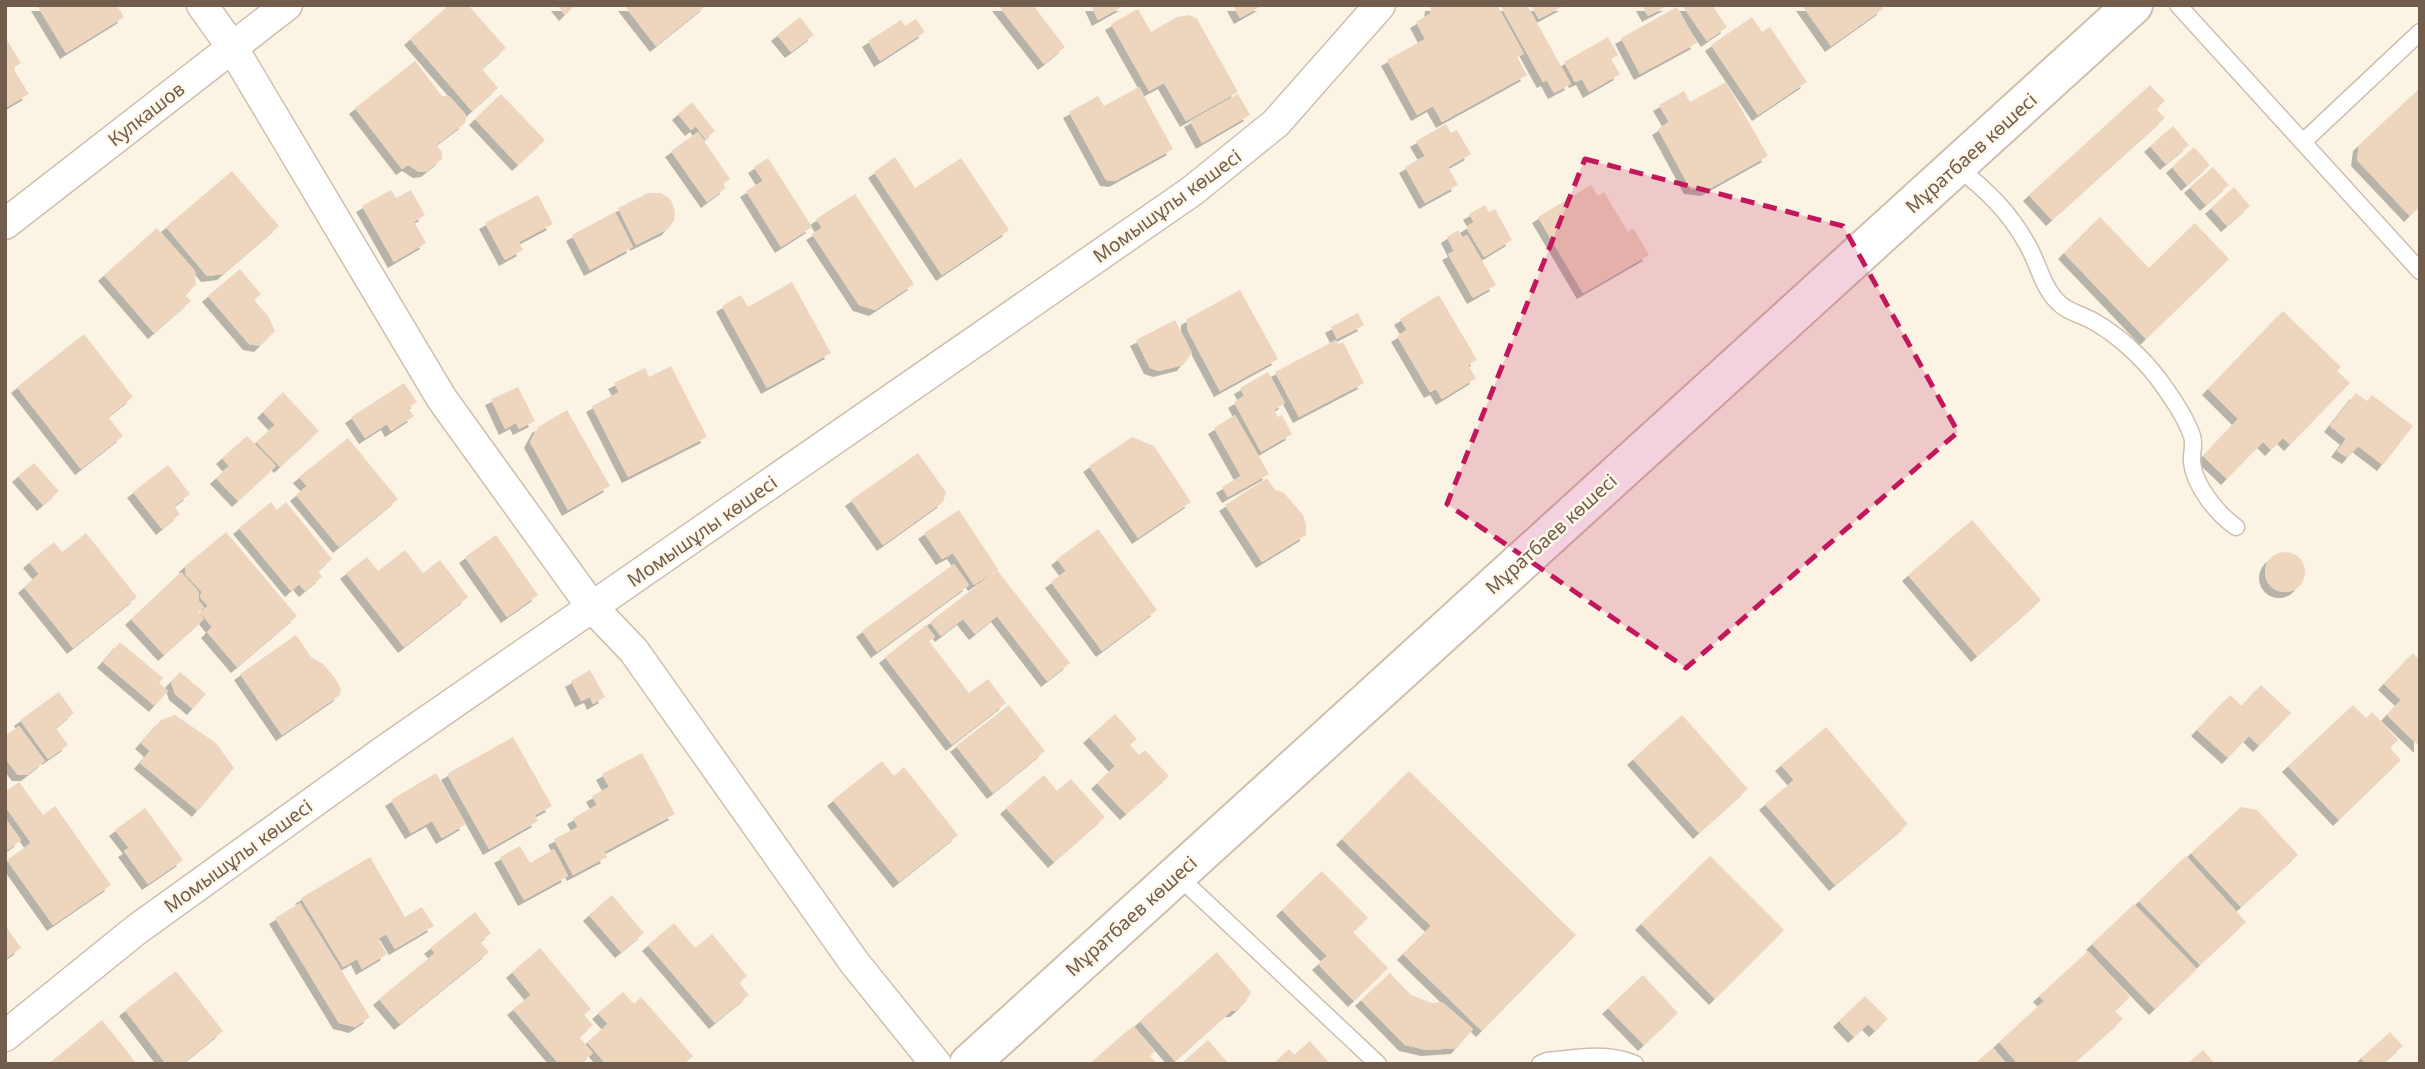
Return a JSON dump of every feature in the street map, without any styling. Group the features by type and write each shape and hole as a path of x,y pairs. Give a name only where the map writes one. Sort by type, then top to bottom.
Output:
{"street":[{"path":"202,5 232,47 442,399 592,607 634,651 855,962 936,1064"},
{"name":"Кулкашов","path":"5,224 287,5"},
{"name":"Момышұлы көшесі","path":"5,1036 136,930 380,754 1192,191 1276,122 1380,5"},
{"name":"Мұратбаев көшесі","path":"968,1064 2133,5"}],"lane":[{"path":"2178,5 2416,262"},
{"path":"2303,142 2420,32"},
{"path":"1956,166 1989,191 2010,216 2028,245 2047,290 2061,306 2095,321 2127,345 2159,379 2193,439 2192,463 2197,480 2225,520 2236,527"},
{"path":"1176,874 1378,1064"},
{"path":"1540,1064 1589,1056 1623,1059 1635,1064"}],"highlighted area":[{"path":"1585,159 1843,226 1958,432 1686,668 1447,504"}],"building":[{"path":"37,5 117,5 124,17 66,53"},
{"path":"449,5 468,5 506,48 482,69 498,88 472,111 410,39"},
{"path":"557,5 575,5 565,15"},
{"path":"624,5 707,5 656,46"},
{"path":"998,5 1033,5 1065,47 1044,64"},
{"path":"1091,5 1125,5 1098,20"},
{"path":"1233,5 1263,5 1240,18"},
{"path":"1431,5 1497,5 1524,54 1517,57 1527,75 1442,122 1433,106 1417,115 1387,60 1425,39 1416,22 1430,14"},
{"path":"1500,5 1527,5 1571,84 1554,93 1547,80 1543,82"},
{"path":"1531,5 1565,5 1539,19"},
{"path":"1642,5 1669,5 1648,16"},
{"path":"1682,5 1712,5 1727,27 1707,41"},
{"path":"1802,5 1880,5 1883,9 1831,46"},
{"path":"1677,7 1697,43 1640,74 1621,38"},
{"path":"1138,9 1151,32 1177,17 1190,15 1197,19 1238,92 1186,121 1164,83 1149,91 1111,24"},
{"path":"800,17 814,35 791,52 777,35"},
{"path":"1752,17 1762,32 1770,27 1807,82 1758,115 1711,45"},
{"path":"916,19 925,32 880,61 868,41 901,20 905,26"},
{"path":"5,37 21,63 13,68 29,94 5,108"},
{"path":"1608,37 1618,55 1611,59 1620,74 1589,92 1582,79 1575,82 1564,62"},
{"path":"415,61 442,96 449,96 466,115 465,123 436,145 442,152 442,159 427,171 419,172 408,165 402,169 355,108"},
{"path":"1726,82 1768,156 1707,190 1690,188 1658,129 1669,122 1659,105 1684,91 1690,102"},
{"path":"2150,85 2165,101 2156,109 2165,118 2052,220 2029,195"},
{"path":"1139,87 1173,149 1115,181 1106,180 1069,112 1098,96 1104,106"},
{"path":"2420,88 2420,206 2410,216 2357,160 2359,145"},
{"path":"501,94 545,140 518,165 475,119"},
{"path":"1238,94 1250,115 1202,143 1190,121"},
{"path":"692,102 715,131 705,139 696,126 691,130 678,114"},
{"path":"1446,124 1451,133 1457,130 1471,154 1448,167 1458,185 1425,203 1405,167 1425,156 1416,141"},
{"path":"2173,126 2189,145 2166,164 2150,146"},
{"path":"698,132 730,179 723,184 726,188 707,202 671,151"},
{"path":"2194,147 2210,165 2187,185 2172,167"},
{"path":"895,157 915,188 961,158 1009,230 942,275 874,172"},
{"path":"768,158 812,227 781,247 746,191 763,181 754,167"},
{"path":"2213,167 2229,185 2206,205 2190,187"},
{"path":"232,171 279,226 223,274 207,276 166,227"},
{"path":"1591,185 1598,196 1604,192 1628,232 1633,228 1649,255 1583,293 1538,217"},
{"path":"2234,187 2250,206 2227,226 2211,208"},
{"path":"391,190 396,198 411,190 425,215 414,222 426,243 394,262 362,206"},
{"path":"648,193 661,193 671,200 675,212 674,221 668,229 636,245 618,208"},
{"path":"855,194 914,284 875,310 859,305 812,234 822,228 816,219"},
{"path":"538,195 553,224 519,242 523,250 505,260 485,223"},
{"path":"1485,205 1489,212 1495,209 1512,240 1484,257 1466,227 1474,222 1469,214"},
{"path":"615,212 633,247 590,270 572,235"},
{"path":"2100,217 2149,268 2195,223 2229,259 2146,339 2064,253"},
{"path":"157,228 195,271 196,285 185,295 191,301 154,333 104,275"},
{"path":"1458,230 1462,238 1467,235 1496,285 1473,298 1448,254 1454,251 1447,237"},
{"path":"240,269 261,294 254,300 268,316 275,331 260,346 249,344 208,296"},
{"path":"792,282 831,353 767,388 722,306 741,295 748,307"},
{"path":"1240,290 1278,359 1220,391 1187,329 1187,319"},
{"path":"1439,295 1477,360 1468,365 1476,378 1442,399 1436,389 1430,392 1397,336 1407,330 1400,319"},
{"path":"2283,311 2341,367 2337,371 2350,383 2290,445 2283,438 2271,450 2263,442 2227,479 2203,456 2238,419 2208,389"},
{"path":"1358,313 1364,325 1337,339 1331,327"},
{"path":"1175,320 1192,353 1183,365 1159,371 1150,368 1136,340"},
{"path":"84,334 133,397 108,417 123,436 81,469 17,387"},
{"path":"1336,340 1338,344 1343,342 1364,383 1299,417 1275,372"},
{"path":"671,366 707,437 628,477 592,406 619,392 614,383 645,368 649,377"},
{"path":"1268,372 1285,403 1274,410 1278,417 1282,415 1292,434 1261,452 1234,402 1244,396 1240,388"},
{"path":"404,383 417,402 408,408 414,416 391,431 387,424 365,438 351,417"},
{"path":"518,387 535,421 519,429 516,423 505,429 491,399"},
{"path":"283,392 319,431 280,467 256,442 275,425 263,412"},
{"path":"2356,393 2367,401 2372,395 2413,426 2383,465 2358,446 2348,458 2337,451 2346,439 2330,426"},
{"path":"567,410 610,486 568,510 530,442 538,427"},
{"path":"1235,415 1269,474 1228,497 1222,487 1241,476 1214,428"},
{"path":"247,436 276,466 238,501 216,478 229,466 222,458"},
{"path":"1132,437 1154,446 1191,502 1138,538 1089,466"},
{"path":"348,438 398,499 339,547 296,495 307,486 299,477"},
{"path":"918,453 946,492 943,502 883,545 851,500"},
{"path":"34,463 59,491 43,505 18,476"},
{"path":"168,465 190,494 174,506 180,514 162,529 133,492"},
{"path":"1267,478 1275,490 1283,492 1303,515 1306,535 1262,562 1225,505"},
{"path":"271,502 277,510 286,502 332,559 318,571 322,577 305,591 299,584 291,591 239,528"},
{"path":"959,510 998,569 974,585 953,553 942,559 924,533"},
{"path":"1972,520 2041,600 1977,656 1908,575"},
{"path":"1098,529 1157,610 1102,651 1051,582 1066,571 1057,559"},
{"path":"226,532 297,616 237,667 207,632 212,627 200,612 208,606 200,597 202,592 186,575 185,566"},
{"path":"86,533 137,597 73,648 24,587 39,574 29,562 54,542 62,552"},
{"path":"496,535 538,595 507,617 465,557"},
{"path":"405,550 423,573 440,560 468,597 404,647 346,573 367,557 378,571"},
{"path":"2285,552 2299,558 2305,572 2299,586 2285,592 2271,586 2265,572 2271,558"},
{"path":"954,564 969,585 877,652 862,631"},
{"path":"997,570 1070,663 1047,681 997,616 975,634 963,619 941,636 930,622"},
{"path":"181,572 198,591 199,601 204,607 195,616 199,613 204,619 164,655 131,619"},
{"path":"926,625 935,637 929,641 969,693 988,679 1006,703 952,745 885,657"},
{"path":"296,635 311,657 323,664 341,689 340,695 282,735 240,674"},
{"path":"120,642 163,678 159,683 168,691 155,706 103,662"},
{"path":"2413,653 2420,660 2420,747 2387,715 2401,700 2384,684"},
{"path":"590,670 605,697 593,704 590,697 581,701 571,681"},
{"path":"180,672 206,694 193,709 175,694 171,682"},
{"path":"2261,685 2291,713 2259,746 2249,736 2228,758 2197,730 2230,695 2242,706"},
{"path":"59,692 74,713 56,728 68,745 48,759 20,720"},
{"path":"1009,705 1045,751 993,793 956,746"},
{"path":"2353,705 2366,718 2372,712 2398,740 2390,748 2401,760 2339,820 2288,766"},
{"path":"1115,714 1137,739 1130,745 1139,755 1145,750 1169,776 1126,814 1097,783 1115,766 1089,737"},
{"path":"175,715 216,743 234,768 198,811 140,763 150,751 141,743 161,720"},
{"path":"1682,715 1748,789 1699,833 1633,759"},
{"path":"19,726 45,761 27,775 18,775 5,758 5,736"},
{"path":"1826,727 1908,824 1835,885 1765,804 1794,780 1781,765"},
{"path":"513,737 552,806 535,815 538,821 489,849 447,774"},
{"path":"642,753 675,814 604,852 607,857 573,875 554,839 578,827 573,818 597,805 592,796 609,787 602,774"},
{"path":"882,761 894,776 904,767 958,835 899,882 833,800"},
{"path":"1409,771 1576,935 1482,1031 1403,954 1431,926 1342,839"},
{"path":"436,773 466,824 442,838 432,821 411,833 391,800"},
{"path":"1044,775 1057,791 1071,779 1105,817 1054,862 1006,808"},
{"path":"19,782 43,815 55,806 111,885 53,925 7,860 31,843 5,806 5,792"},
{"path":"2241,807 2257,810 2298,855 2241,907 2191,853"},
{"path":"145,808 183,860 148,884 124,851 129,848 115,830"},
{"path":"5,818 21,840 5,852"},
{"path":"520,846 530,863 554,849 568,876 524,900 500,857"},
{"path":"1710,856 1784,930 1715,999 1641,924"},
{"path":"2186,856 2246,922 2200,965 2139,901"},
{"path":"370,857 405,917 422,907 434,926 395,949 386,934 378,939 387,954 362,969 357,959 343,967 301,898"},
{"path":"1322,871 1368,918 1353,932 1388,968 1354,1001 1318,964 1327,956 1282,910"},
{"path":"612,895 644,933 621,952 589,915"},
{"path":"300,903 370,1017 355,1027 339,1023 275,918"},
{"path":"2134,904 2197,969 2155,1009 2092,944"},
{"path":"475,912 491,933 480,942 489,952 400,1024 379,999 435,953 430,948"},
{"path":"674,923 695,948 712,934 747,976 739,983 749,995 715,1023 648,945"},
{"path":"5,925 21,948 5,959"},
{"path":"540,948 591,1009 584,1015 593,1025 579,1037 593,1053 580,1064 559,1064 513,1009 531,995 512,972"},
{"path":"2088,951 2130,997 2115,1011 2123,1019 2073,1064 2018,1064 1999,1042 2044,1001 2039,996"},
{"path":"1217,952 1251,992 1245,1003 1236,1011 1231,1011 1175,1061 1140,1021"},
{"path":"176,971 223,1031 182,1064 166,1064 125,1010"},
{"path":"1390,973 1411,995 1432,1003 1442,1002 1473,1029 1457,1048 1427,1050 1405,1045 1361,1000"},
{"path":"1643,975 1678,1013 1644,1045 1608,1008"},
{"path":"623,992 634,1004 641,997 693,1056 684,1064 606,1064 587,1042 608,1024 598,1013"},
{"path":"1865,996 1888,1019 1875,1031 1868,1024 1854,1037 1839,1021"},
{"path":"102,1020 137,1064 48,1064"},
{"path":"1133,1026 1155,1051 1150,1056 1157,1064 1089,1064"},
{"path":"2390,1032 2403,1046 2382,1064 2366,1064 2361,1058"},
{"path":"1208,1040 1229,1064 1181,1064"},
{"path":"1310,1041 1330,1064 1273,1064 1289,1049 1294,1055"},
{"path":"1993,1048 2006,1064 1974,1064"},
{"path":"2203,1050 2215,1064 2187,1064"}]}
